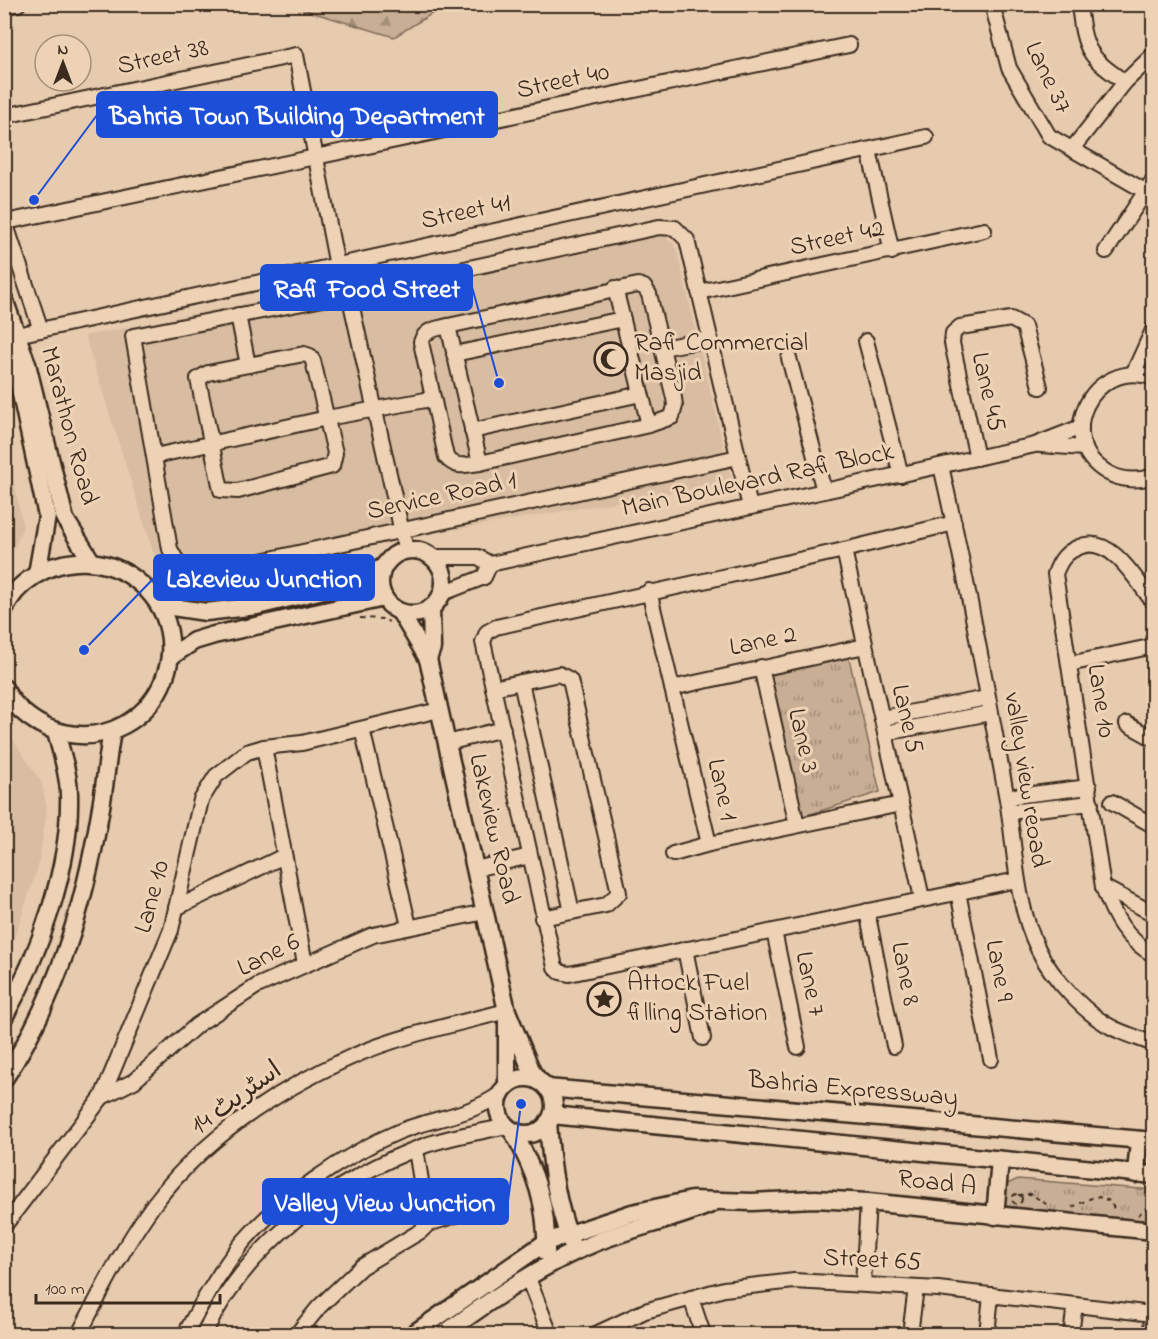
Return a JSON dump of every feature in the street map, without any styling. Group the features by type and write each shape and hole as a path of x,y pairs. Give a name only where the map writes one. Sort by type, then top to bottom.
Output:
{"main road":[{"name":"Marathon Road","path":"4,299 18,380 47,516 37,574"},
{"name":"Marathon Road","path":"11,336 27,364 65,519 92,562"},
{"path":"159,605 206,612 257,606 360,581 383,567 393,556 406,550 420,550 433,557 443,571 443,593 431,608 413,614 400,612"},
{"path":"4,610 20,588 37,574 64,563 106,564 131,575 159,605 166,621 170,657 167,673 152,702 127,724 112,731 93,735 56,732 36,723 19,709 4,688"},
{"path":"383,567 380,583 384,598 400,612 429,659"},
{"path":"170,657 194,641 214,635 384,598"},
{"path":"429,659 432,648 431,608"},
{"name":"Lakeview Road","path":"429,659 507,1011"},
{"path":"4,1079 42,1013 77,920 100,812 112,731"},
{"path":"4,1017 37,947 55,894 65,843 69,795 56,732"},
{"path":"507,1011 532,1072 544,1085 553,1101 550,1119 552,1169 568,1233 576,1252"},
{"path":"507,1011 504,1090 498,1106 500,1117 528,1158 539,1186 545,1216 545,1268"},
{"path":"504,1090 523,1078 544,1085"},
{"name":"Bahria Expressway","path":"544,1085 1146,1141"},
{"path":"510,1129 535,1132 550,1119 1154,1175"},
{"path":"1136,1174 1146,1141"},
{"path":"995,1216 1000,1160"},
{"name":"Road A","path":"413,1335 546,1242 632,1213 692,1200 714,1202 815,1199 868,1202 1154,1231"},
{"path":"444,1335 528,1278 576,1252 638,1227 694,1212 714,1202"}],"street":[{"path":"4,7 18,4"},
{"name":"Lane 37","path":"992,4 1009,68 1049,136 1145,191"},
{"path":"1079,4 1082,33 1095,62 1125,82"},
{"name":"Street 40","path":"5,220 316,159 849,45"},
{"path":"1072,149 1125,82 1154,54"},
{"name":"Street 38","path":"4,116 296,55 316,159"},
{"name":"Street 41","path":"11,336 926,137"},
{"path":"869,150 892,252"},
{"path":"316,159 337,266"},
{"path":"1106,251 1154,179"},
{"path":"5,220 42,330"},
{"path":"431,399 327,418 155,456 133,336 349,294 658,227 675,228 687,240 750,507"},
{"name":"Street 42","path":"699,292 892,252 984,230"},
{"path":"632,285 644,287 649,294 675,406 672,417 649,425 480,463 457,466 446,457 431,399 421,342 428,331 448,326 615,288 632,285"},
{"path":"615,288 649,425"},
{"path":"349,294 373,411 406,550"},
{"path":"238,315 248,365"},
{"path":"454,354 623,319"},
{"name":"Lane 45","path":"977,458 952,343 953,333 960,327 1011,319 1019,321 1024,326 1040,387"},
{"path":"448,326 480,463"},
{"path":"1133,374 1154,328"},
{"path":"662,348 710,339"},
{"path":"866,341 901,475"},
{"path":"304,354 310,356 335,453 332,466 238,491 221,490 198,379 208,373 248,365 304,354"},
{"path":"789,358 824,491"},
{"path":"1154,378 1133,374 1107,382 1093,394 1084,410 1081,427 1085,448 1096,464 1112,475 1131,480 1154,476"},
{"path":"472,431 640,394"},
{"path":"1035,445 1081,427"},
{"path":"1035,445 1085,448"},
{"name":"Main Boulevard Rafi Block","path":"490,564 1035,445"},
{"name":"Service Road 1","path":"155,456 170,549 177,563 191,574 209,576 225,569 738,457"},
{"name":"valley view reoad","path":"941,466 1007,796 1017,880 1026,921 1038,951 1057,979 1081,1004 1113,1029 1154,1044"},
{"path":"954,523 844,550 649,591 496,627 487,632 483,642 542,918 555,967 560,972 569,974 922,898 1017,880"},
{"name":"Lane 10","path":"1154,603 1110,550 1097,544 1084,545 1069,551 1059,562 1055,574 1103,887 1114,919 1141,948 1154,955"},
{"name":"Lane 5","path":"844,550 922,898"},
{"path":"433,557 478,558 490,564 484,577 443,593"},
{"name":"Lane 1","path":"649,591 709,844 901,804"},
{"name":"Lane 2","path":"672,688 865,646"},
{"path":"1069,664 1154,646"},
{"name":"Lane 3","path":"761,667 797,825"},
{"path":"493,688 559,674 570,680 615,872 619,892 614,900 606,905 542,918"},
{"path":"521,682 572,912"},
{"path":"882,718 987,698"},
{"name":"Lane 10","path":"4,1226 102,1097 171,930 201,800 216,776 247,752 264,747 302,743 439,710"},
{"path":"885,733 990,713"},
{"path":"1127,724 1154,739"},
{"path":"362,729 409,926"},
{"path":"447,743 503,729"},
{"path":"264,747 304,964"},
{"path":"1007,796 1089,787"},
{"path":"1112,802 1154,826"},
{"path":"1009,812 1091,803"},
{"path":"673,854 709,844"},
{"path":"176,908 284,856"},
{"path":"475,869 530,856"},
{"path":"1103,887 1154,914"},
{"name":"Lane 9","path":"958,892 991,1059"},
{"name":"Lane 8","path":"867,911 894,1046"},
{"name":"Lane 6","path":"102,1097 134,1080 197,1025 258,986 373,935 485,912"},
{"name":"Lane 7","path":"774,931 798,1047"},
{"path":"685,949 703,1038"},
{"name":"اسٹریٹ 14","path":"79,1335 120,1256 155,1203 208,1146 283,1092 351,1057 443,1027 507,1011"},
{"path":"185,1335 209,1288 244,1241 333,1166 398,1132 486,1104 504,1090"},
{"path":"204,1335 211,1319 254,1260 309,1208 374,1168 426,1145 510,1129"},
{"path":"416,1150 428,1224"},
{"path":"863,1284 868,1202"},
{"path":"297,1335 319,1307 361,1267 421,1231 428,1224 494,1203"},
{"path":"528,1278 550,1335"},
{"name":"Street 65","path":"596,1335 645,1311 691,1298 724,1289 794,1281 916,1288 1153,1314"},
{"path":"910,1335 916,1288"},
{"path":"987,1335 991,1295"},
{"path":"691,1298 703,1335"},
{"path":"1071,1335 1075,1305"},
{"path":"1150,1335 1154,1307"}],"path":[{"path":"1018,1195 1031,1194 1054,1209"},
{"path":"1067,1209 1096,1196 1110,1202 1119,1215"},
{"path":"1133,1215 1141,1213 1154,1202"}],"shaded area":[{"path":"662,219 668,240 674,244 678,255 732,482 162,580 85,336"},
{"path":"5,438 23,526 4,573"},
{"path":"5,728 42,783 47,810 38,867 5,965"}],"green space":[{"path":"288,5 446,5 394,37"},
{"path":"847,650 880,792 798,818 765,668"},
{"path":"1018,1179 1153,1190 1153,1224 1004,1211 1005,1185"}],"place":[{"name":"Bahria Town Building Department","path":"34,200"},
{"name":"Rafi Commercial Masjid","path":"611,359"},
{"name":"Rafi Food Street","path":"499,383"},
{"name":"Lakeview Junction","path":"84,650"},
{"name":"Attock Fuel filling Station","path":"604,999"},
{"name":"Valley View Junction","path":"521,1104"}]}
